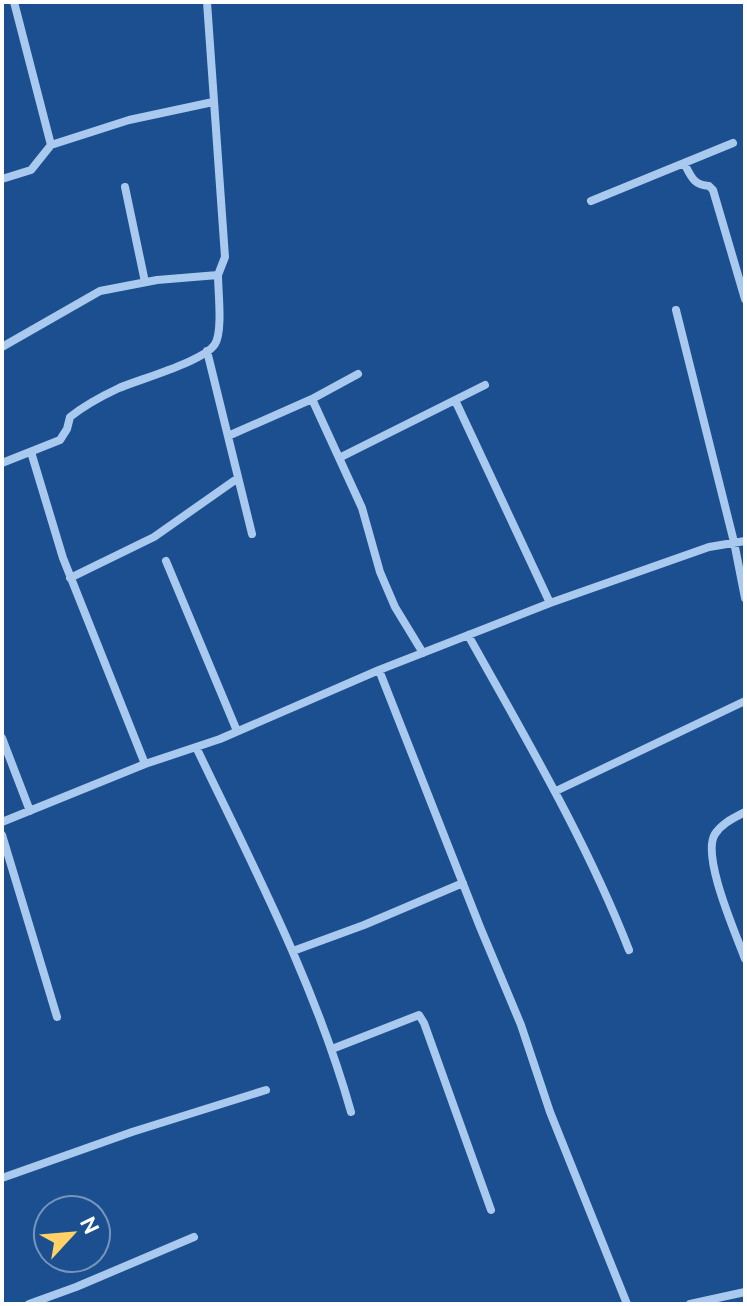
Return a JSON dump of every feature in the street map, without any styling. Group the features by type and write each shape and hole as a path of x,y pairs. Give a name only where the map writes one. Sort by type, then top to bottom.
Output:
{"street":[{"path":"14,2 51,145"},
{"path":"2,463 60,440 70,417 84,406 119,388 199,357 215,345 218,335 218,275 225,257 207,2"},
{"path":"2,179 31,170 51,145 129,120 213,102"},
{"path":"591,201 733,143"},
{"path":"684,163 694,181 713,190 745,299"},
{"path":"125,187 145,282"},
{"path":"2,347 100,291 145,282 218,275"},
{"path":"676,310 745,598"},
{"path":"207,351 252,534"},
{"path":"228,436 312,399 358,374"},
{"path":"339,458 485,385"},
{"path":"312,399 362,508 380,572 395,607 423,653"},
{"path":"455,400 550,603"},
{"path":"31,452 70,578 145,764"},
{"path":"70,578 154,537 238,478"},
{"path":"2,822 145,764 237,731 379,670 550,603 709,547 745,541"},
{"path":"166,561 237,731"},
{"path":"468,635 556,791 604,886 629,950"},
{"path":"379,670 521,1025 550,1112 627,1304"},
{"path":"556,791 745,701"},
{"path":"2,738 30,811"},
{"path":"196,747 293,951 332,1049 351,1112"},
{"path":"745,812 725,823 711,844 713,865 741,935 745,959"},
{"path":"2,835 57,1017"},
{"path":"293,951 463,883"},
{"path":"332,1049 419,1015 491,1210"},
{"path":"2,1178 132,1132 266,1090"},
{"path":"29,1304 194,1237"},
{"path":"690,1304 745,1292"}]}
